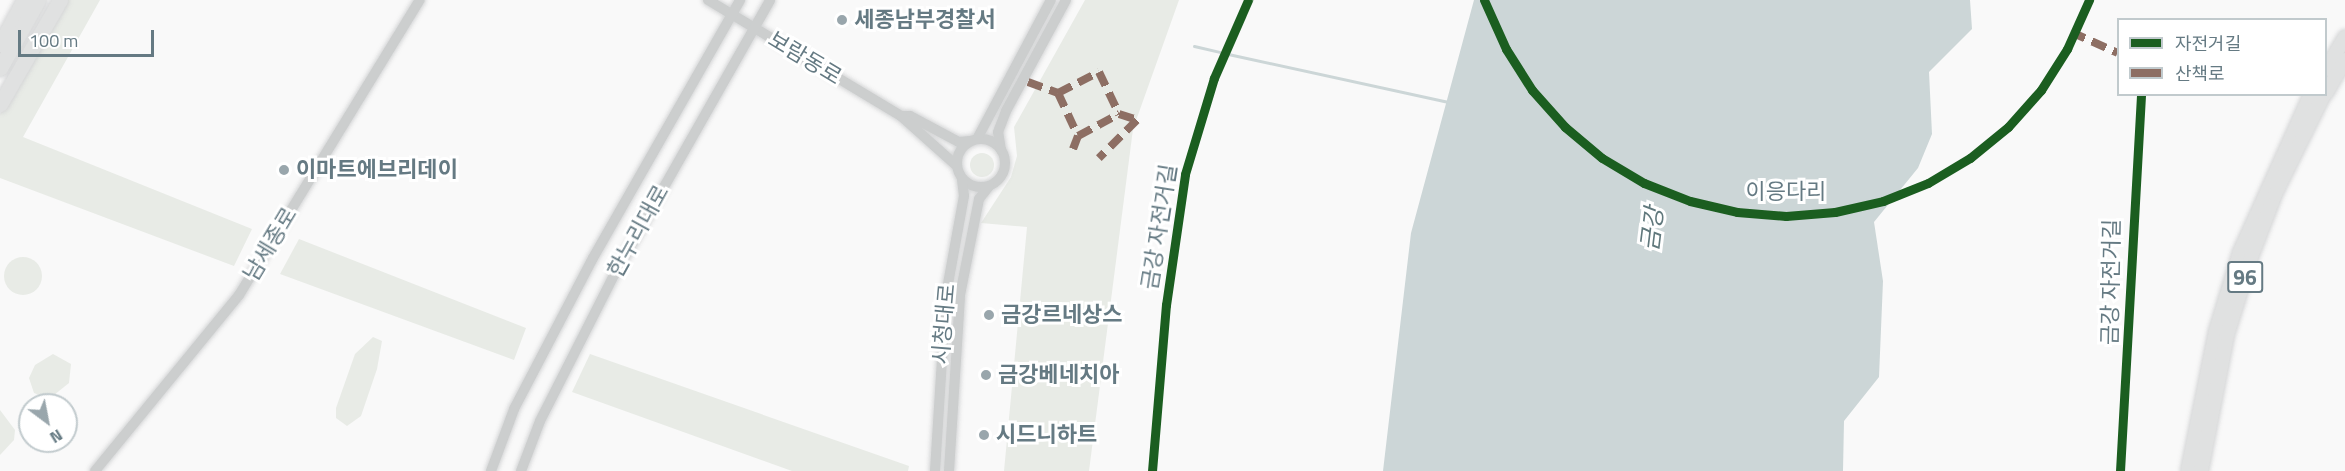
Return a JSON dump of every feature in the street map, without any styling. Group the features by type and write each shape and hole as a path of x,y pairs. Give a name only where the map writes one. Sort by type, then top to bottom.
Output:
{"highway":[{"path":"0,44 24,0"},
{"path":"0,68 38,0"},
{"path":"0,92 52,0"},
{"path":"0,105 60,0"}],"main road":[{"path":"2327,66 2345,37"},
{"name":"96","path":"2327,91 2345,60"},
{"name":"96","path":"2188,471 2216,331 2240,252 2310,96"},
{"name":"96","path":"2201,471 2227,335 2251,256 2275,194 2324,96"}],"street":[{"name":"남세종로","path":"95,471 239,295 420,0"},
{"name":"보람동로","path":"708,0 902,116"},
{"name":"한누리대로","path":"491,471 514,409 593,258 740,0"},
{"name":"한누리대로","path":"521,471 540,421 614,274 770,0"},
{"path":"957,166 960,151 974,140 1052,0"},
{"path":"902,116 957,166 963,179 975,187 989,186 1004,171 998,132 1006,111 1066,0"},
{"path":"902,116 910,116 959,142 991,141 1001,150"},
{"name":"시청대로","path":"935,471 946,295 964,196 963,179"},
{"name":"시청대로","path":"949,471 960,295 979,199 989,186"}],"shaded area":[{"path":"66,0 100,0 23,137 252,229 234,266 0,178 0,114"},
{"path":"1085,0 1179,0 1133,129 1089,471 1004,471 1027,227 981,223 1011,177 1017,156 1014,127"},
{"path":"982,153 991,156 994,165 991,174 982,177 973,174 970,165 973,156"},
{"path":"299,239 526,328 514,360 280,274"},
{"path":"23,257 37,262 42,276 37,290 23,295 9,290 4,276 9,262"},
{"path":"373,337 382,341 377,369 361,416 347,426 336,418 336,408 355,354"},
{"path":"53,354 71,364 69,383 56,393 34,393 29,378 35,365"},
{"path":"590,354 909,466 908,471 792,471 572,392"},
{"path":"0,410 15,430 14,440 0,455"}],"water":[{"name":"금강","path":"1474,0 1970,0 1972,29 1929,72 1932,134 1918,168 1874,222 1883,281 1879,377 1844,421 1843,471 1383,471 1411,233"}],"waterway":[{"path":"1194,46 1219,52"},
{"path":"1228,54 1452,103"}],"marked path":[{"path":"2071,32 2117,53"},
{"path":"1058,93 1099,72 1119,114"},
{"path":"1028,82 1058,93 1078,136 1119,114 1137,120 1099,158"},
{"path":"1073,149 1078,136"}],"cycle path":[{"name":"금강 자전거길","path":"1152,471 1166,305 1185,174 1214,78 1248,0"},
{"name":"이응다리","path":"1484,0 1506,49 1532,90 1565,127 1602,158 1644,183 1690,201 1737,212 1786,216 1835,212 1883,201 1928,183 1970,158 2008,127 2041,90 2067,49 2089,0"},
{"name":"금강 자전거길","path":"2120,471 2141,96"}],"place":[{"name":"세종남부경찰서","path":"842,20"},
{"name":"이마트에브리데이","path":"284,170"},
{"name":"금강르네상스","path":"989,315"},
{"name":"금강베네치아","path":"986,375"},
{"name":"시드니하트","path":"984,435"}]}
